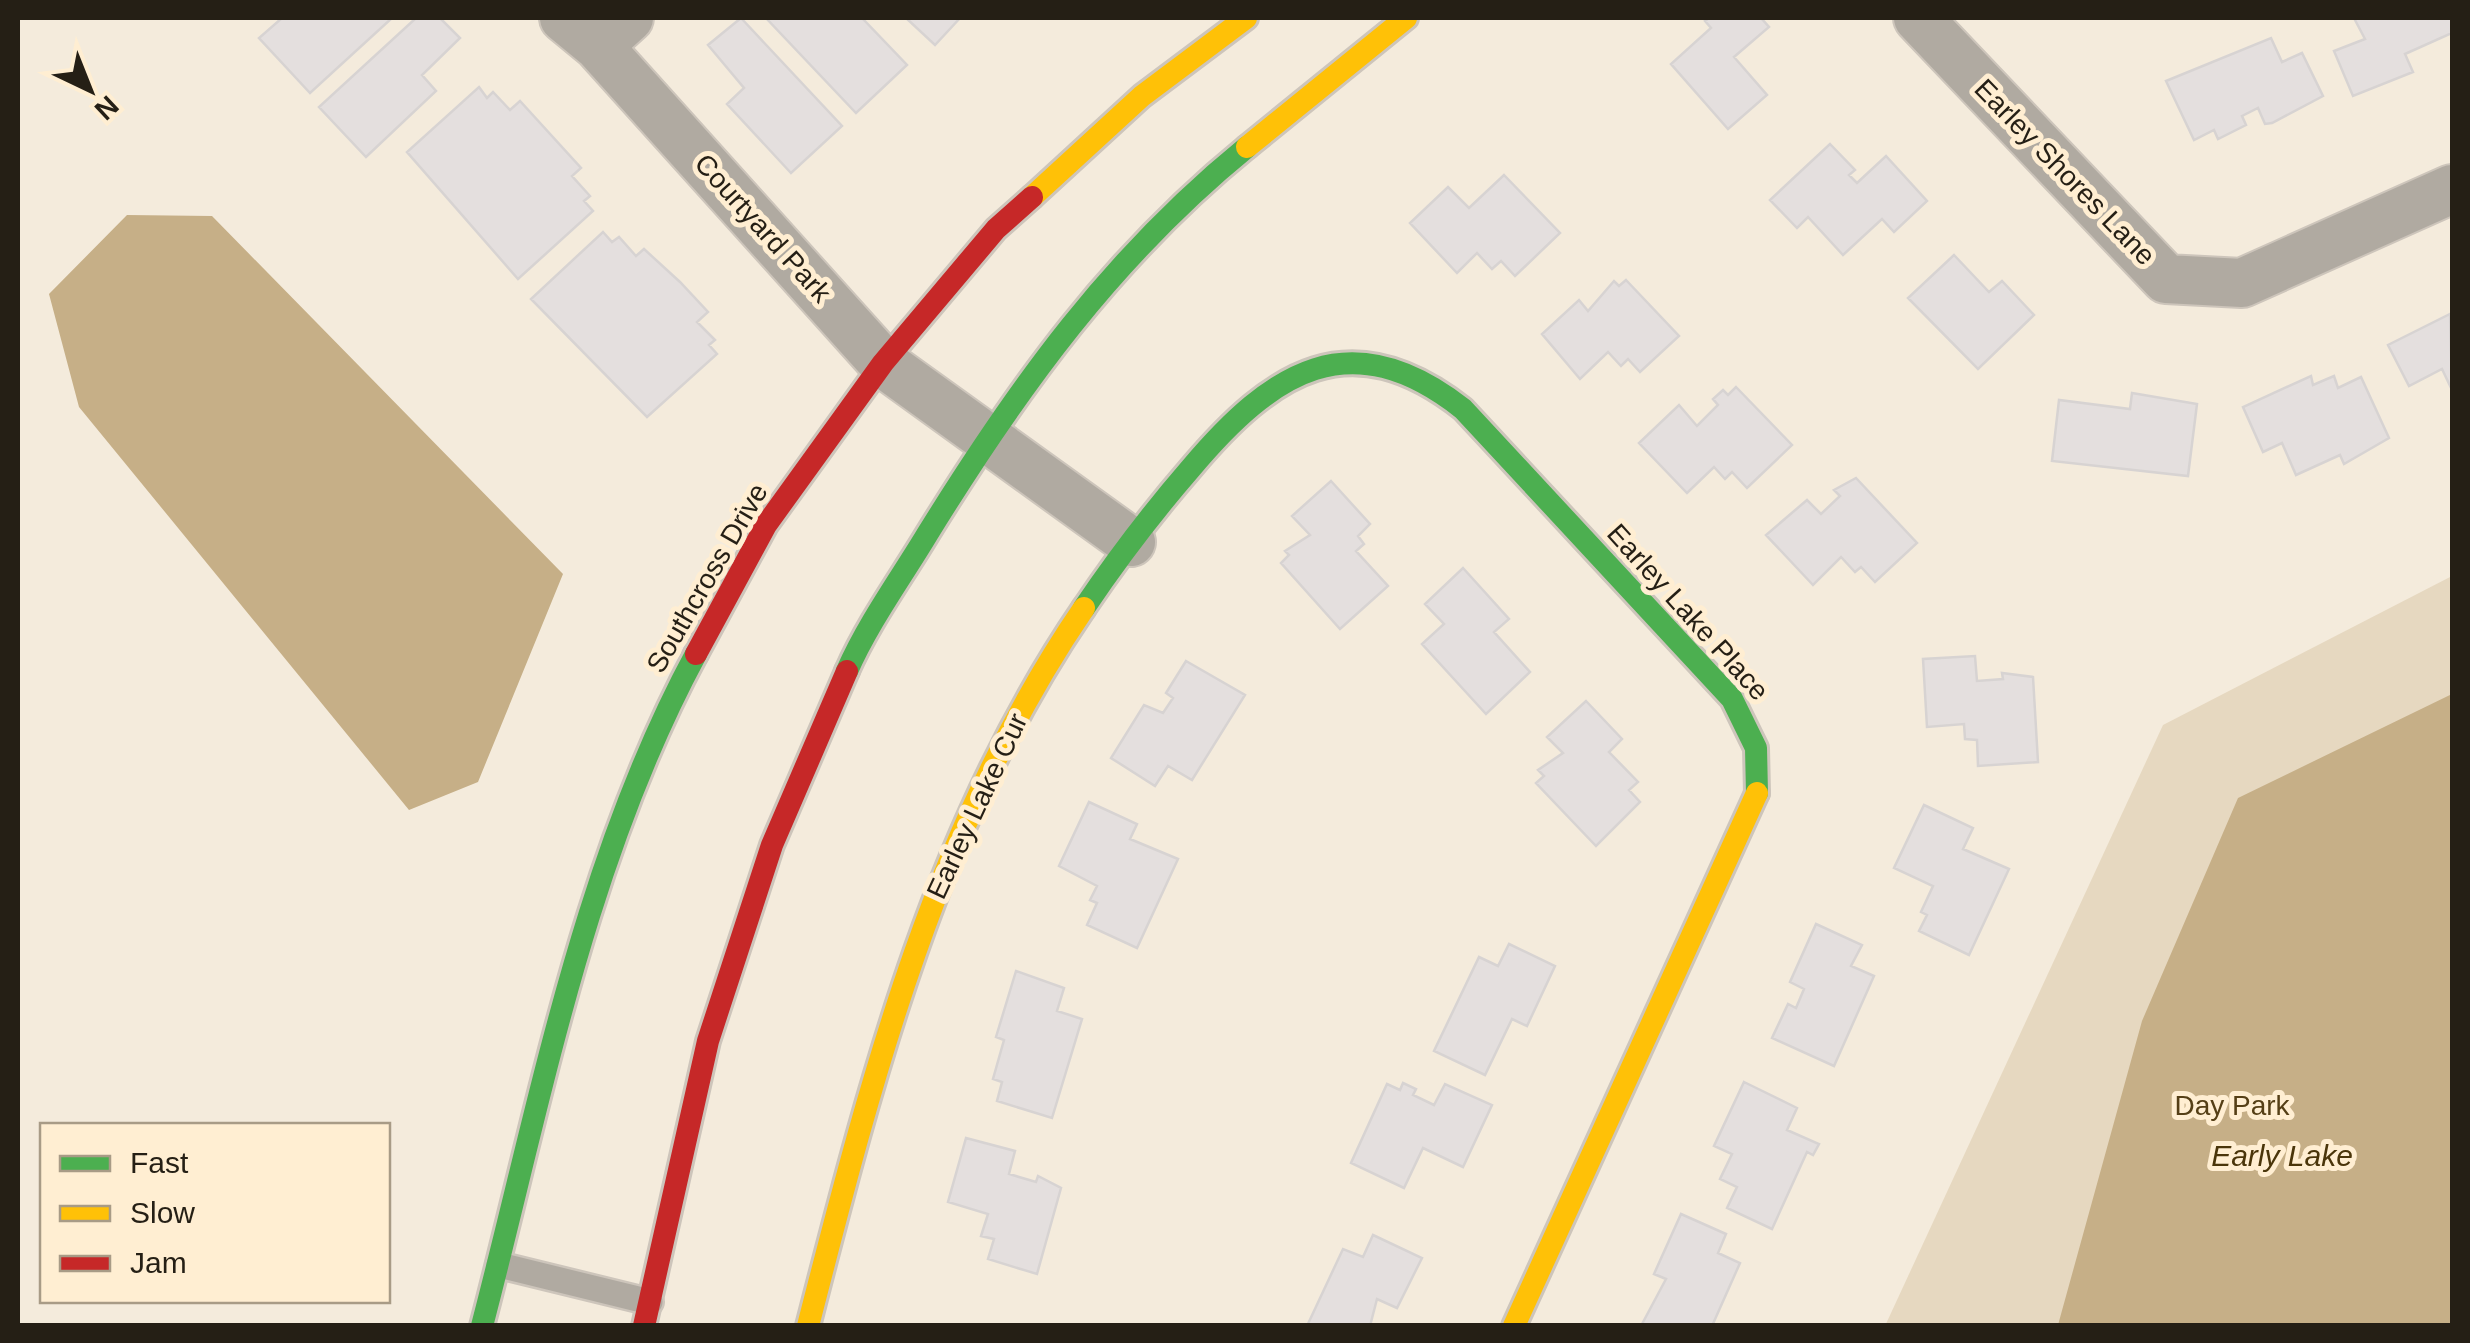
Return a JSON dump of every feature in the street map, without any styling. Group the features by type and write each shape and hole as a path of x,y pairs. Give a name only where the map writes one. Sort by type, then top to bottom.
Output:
{"street":[{"name":"Southcross Drive","path":"482,1326 594,895 669,704 766,525 884,362 996,229 1142,96 1246,18"},
{"path":"647,1314 708,1040 772,846 854,654 989,435 1057,338 1180,202 1406,18"},
{"name":"Earley Shores Lane","path":"1918,18 2166,278 2242,283 2452,189"},
{"name":"Courtyard Park","path":"597,27 884,362 989,435"},
{"name":"Earley Lake Place","path":"1131,542 1186,472 1246,407 1270,388 1325,364 1385,366 1428,382 1463,409 1732,700 1749,724 1760,772 1756,803 1514,1326"},
{"path":"989,435 1131,542"},
{"name":"Earley Lake Cur","path":"808,1326 881,1050 951,854 1007,735 1046,667 1131,542"}],"lane":[{"path":"499,1265 647,1314"}],"green space":[{"name":"Early Lake","path":"2452,576 2452,1325 1885,1326 2163,725"}],"water":[{"path":"127,215 212,216 563,574 478,782 409,810 79,407 49,294"},
{"name":"Early Lake","path":"2452,694 2452,1325 2058,1325 2142,1021 2238,798"}],"building":[{"path":"282,18 392,18 310,93 259,38"},
{"path":"416,18 440,18 460,38 422,75 436,91 366,157 319,107"},
{"path":"741,18 842,126 791,173 727,104 744,88 708,45"},
{"path":"766,18 862,18 907,65 856,113"},
{"path":"906,18 960,18 935,45"},
{"path":"1761,18 1769,27 1734,57 1767,95 1728,129 1671,64 1711,28 1705,21"},
{"path":"2354,18 2452,18 2452,33 2405,54 2413,72 2353,96 2334,51 2365,39"},
{"path":"2271,38 2282,62 2302,53 2323,96 2272,123 2265,124 2258,108 2242,116 2246,125 2218,139 2214,130 2194,140 2166,81"},
{"path":"479,87 487,98 493,92 510,110 520,101 581,168 572,176 590,196 584,201 593,211 518,279 407,152"},
{"path":"1830,144 1855,170 1849,175 1857,183 1886,156 1927,201 1894,232 1882,219 1843,255 1808,217 1797,228 1770,200"},
{"path":"1504,175 1560,233 1515,276 1501,261 1492,269 1477,253 1457,273 1410,223 1448,187 1469,208"},
{"path":"603,232 612,242 619,237 636,256 644,249 680,282 708,312 697,322 715,340 709,345 717,354 647,417 531,299"},
{"path":"1954,255 1989,292 2002,281 2034,315 1978,369 1908,298"},
{"path":"1626,280 1679,336 1640,372 1628,359 1621,366 1608,352 1580,379 1542,334 1579,300 1588,311 1614,281 1619,286"},
{"path":"2450,314 2452,390 2442,369 2409,386 2388,345"},
{"path":"2311,376 2313,385 2334,376 2338,388 2361,377 2389,438 2344,464 2340,455 2296,475 2282,443 2263,452 2243,407"},
{"path":"1736,387 1792,445 1747,488 1732,472 1725,479 1714,467 1687,493 1639,443 1679,405 1697,426 1718,405 1713,399 1723,390 1728,395"},
{"path":"2132,393 2197,404 2188,476 2052,461 2059,400 2130,409"},
{"path":"1856,478 1917,543 1875,582 1861,567 1855,572 1841,557 1813,585 1766,535 1807,500 1821,514 1840,496 1834,490"},
{"path":"1331,481 1370,524 1358,536 1364,544 1356,551 1388,586 1340,629 1281,563 1289,555 1285,551 1310,535 1292,516"},
{"path":"1463,568 1509,619 1494,632 1530,672 1486,714 1422,644 1444,624 1425,604"},
{"path":"1975,656 1977,681 2003,679 2002,673 2033,677 2038,762 1978,766 1977,740 1965,739 1964,724 1927,727 1923,659"},
{"path":"1186,661 1245,695 1192,780 1168,766 1155,786 1111,758 1144,705 1163,713 1173,698 1166,693"},
{"path":"1586,701 1622,739 1609,752 1638,782 1629,790 1640,802 1596,846 1536,783 1544,776 1538,770 1563,753 1547,737"},
{"path":"1089,802 1137,824 1130,839 1178,859 1137,948 1087,925 1097,903 1090,900 1097,886 1059,866"},
{"path":"1924,805 1973,828 1963,849 2009,869 1969,955 1919,931 1927,915 1921,912 1933,886 1894,868"},
{"path":"1816,924 1862,945 1851,966 1874,976 1834,1066 1772,1038 1788,1004 1796,1008 1804,989 1790,982"},
{"path":"1509,944 1555,966 1527,1026 1512,1019 1485,1075 1434,1051 1479,957 1498,966"},
{"path":"1016,971 1064,988 1057,1011 1082,1019 1052,1118 997,1101 1002,1082 993,1079 1004,1040 996,1037"},
{"path":"1744,1082 1797,1108 1787,1130 1819,1144 1813,1155 1807,1152 1772,1229 1727,1208 1737,1187 1720,1179 1732,1154 1714,1146"},
{"path":"1403,1083 1416,1089 1413,1095 1434,1105 1445,1084 1492,1105 1463,1167 1423,1148 1404,1188 1351,1163 1387,1084 1400,1090"},
{"path":"966,1138 1015,1151 1009,1174 1036,1182 1038,1176 1061,1188 1037,1274 988,1259 994,1239 981,1236 988,1214 948,1202"},
{"path":"1681,1214 1726,1234 1718,1253 1740,1263 1712,1326 1641,1326 1666,1279 1654,1274"},
{"path":"1373,1235 1422,1258 1397,1308 1377,1299 1370,1326 1307,1326 1343,1249 1363,1257"}],"traffic: fast":[{"path":"847,671 928,533 1033,375 1153,233 1247,147"},
{"path":"1084,608 1177,485 1221,434 1252,406 1283,384 1315,369 1349,363 1384,367 1422,382 1463,409 1732,699 1756,748 1757,793"},
{"path":"482,1326 546,1069 595,898 657,733 696,654"}],"traffic: slow":[{"path":"1032,197 1142,96 1246,18"},
{"path":"1247,147 1406,18"},
{"path":"808,1326 857,1139 914,954 987,776 1032,691 1084,608"},
{"path":"1514,1326 1757,793"}],"traffic: jam":[{"path":"696,654 766,525 883,363 996,229 1032,197"},
{"path":"644,1326 708,1041 772,845 847,671"}],"park label":[{"name":"Day Park","path":"2232,1105"}]}
